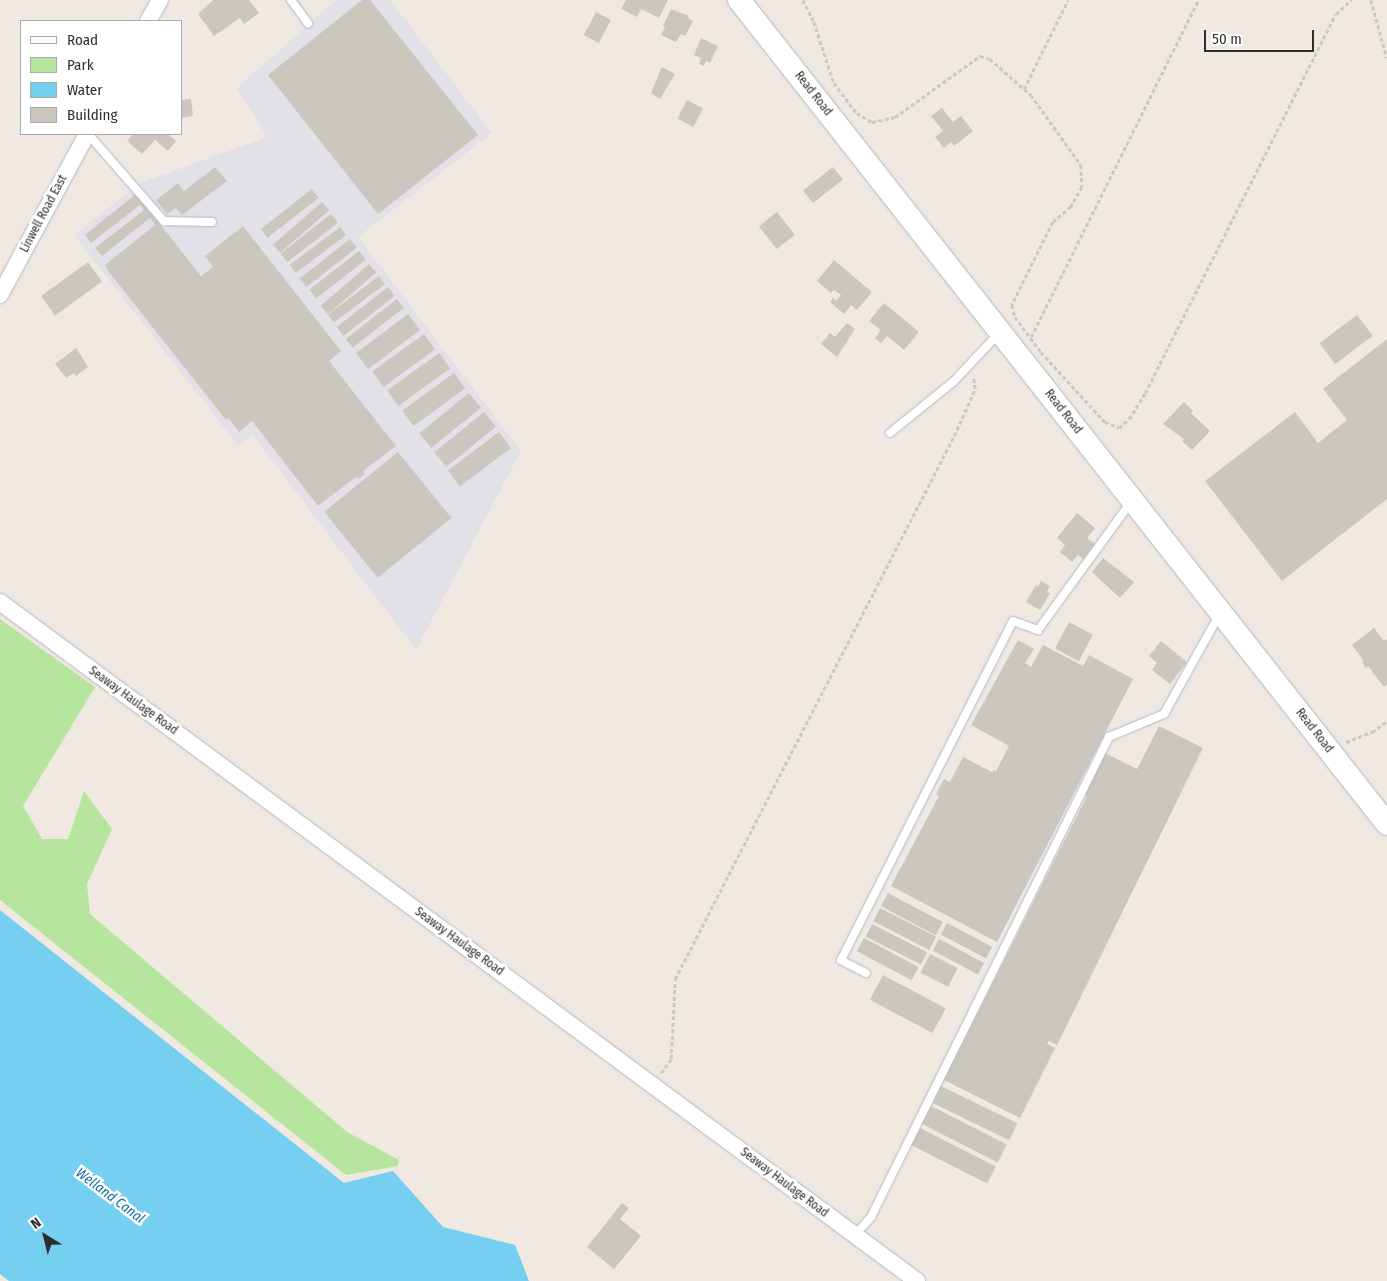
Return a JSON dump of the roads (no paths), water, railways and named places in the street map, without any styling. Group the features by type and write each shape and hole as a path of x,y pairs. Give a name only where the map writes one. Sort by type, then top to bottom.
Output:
{"street":[{"path":"149,20 160,0"},
{"name":"Read Road","path":"739,0 1387,824"},
{"name":"Linwell Road East","path":"0,295 86,135"},
{"name":"Seaway Haulage Road","path":"0,602 917,1281"}],"lane":[{"path":"291,0 308,23"},
{"path":"88,135 164,221 212,222"},
{"path":"890,433 954,381 1000,332"},
{"path":"866,974 841,960 1013,621 1038,630 1132,501"},
{"path":"855,1235 871,1217 1110,737 1164,714 1220,613"}],"water":[{"name":"Welland Canal","path":"0,910 344,1183 393,1171 443,1227 515,1245 529,1281 9,1281 0,1274"}]}
